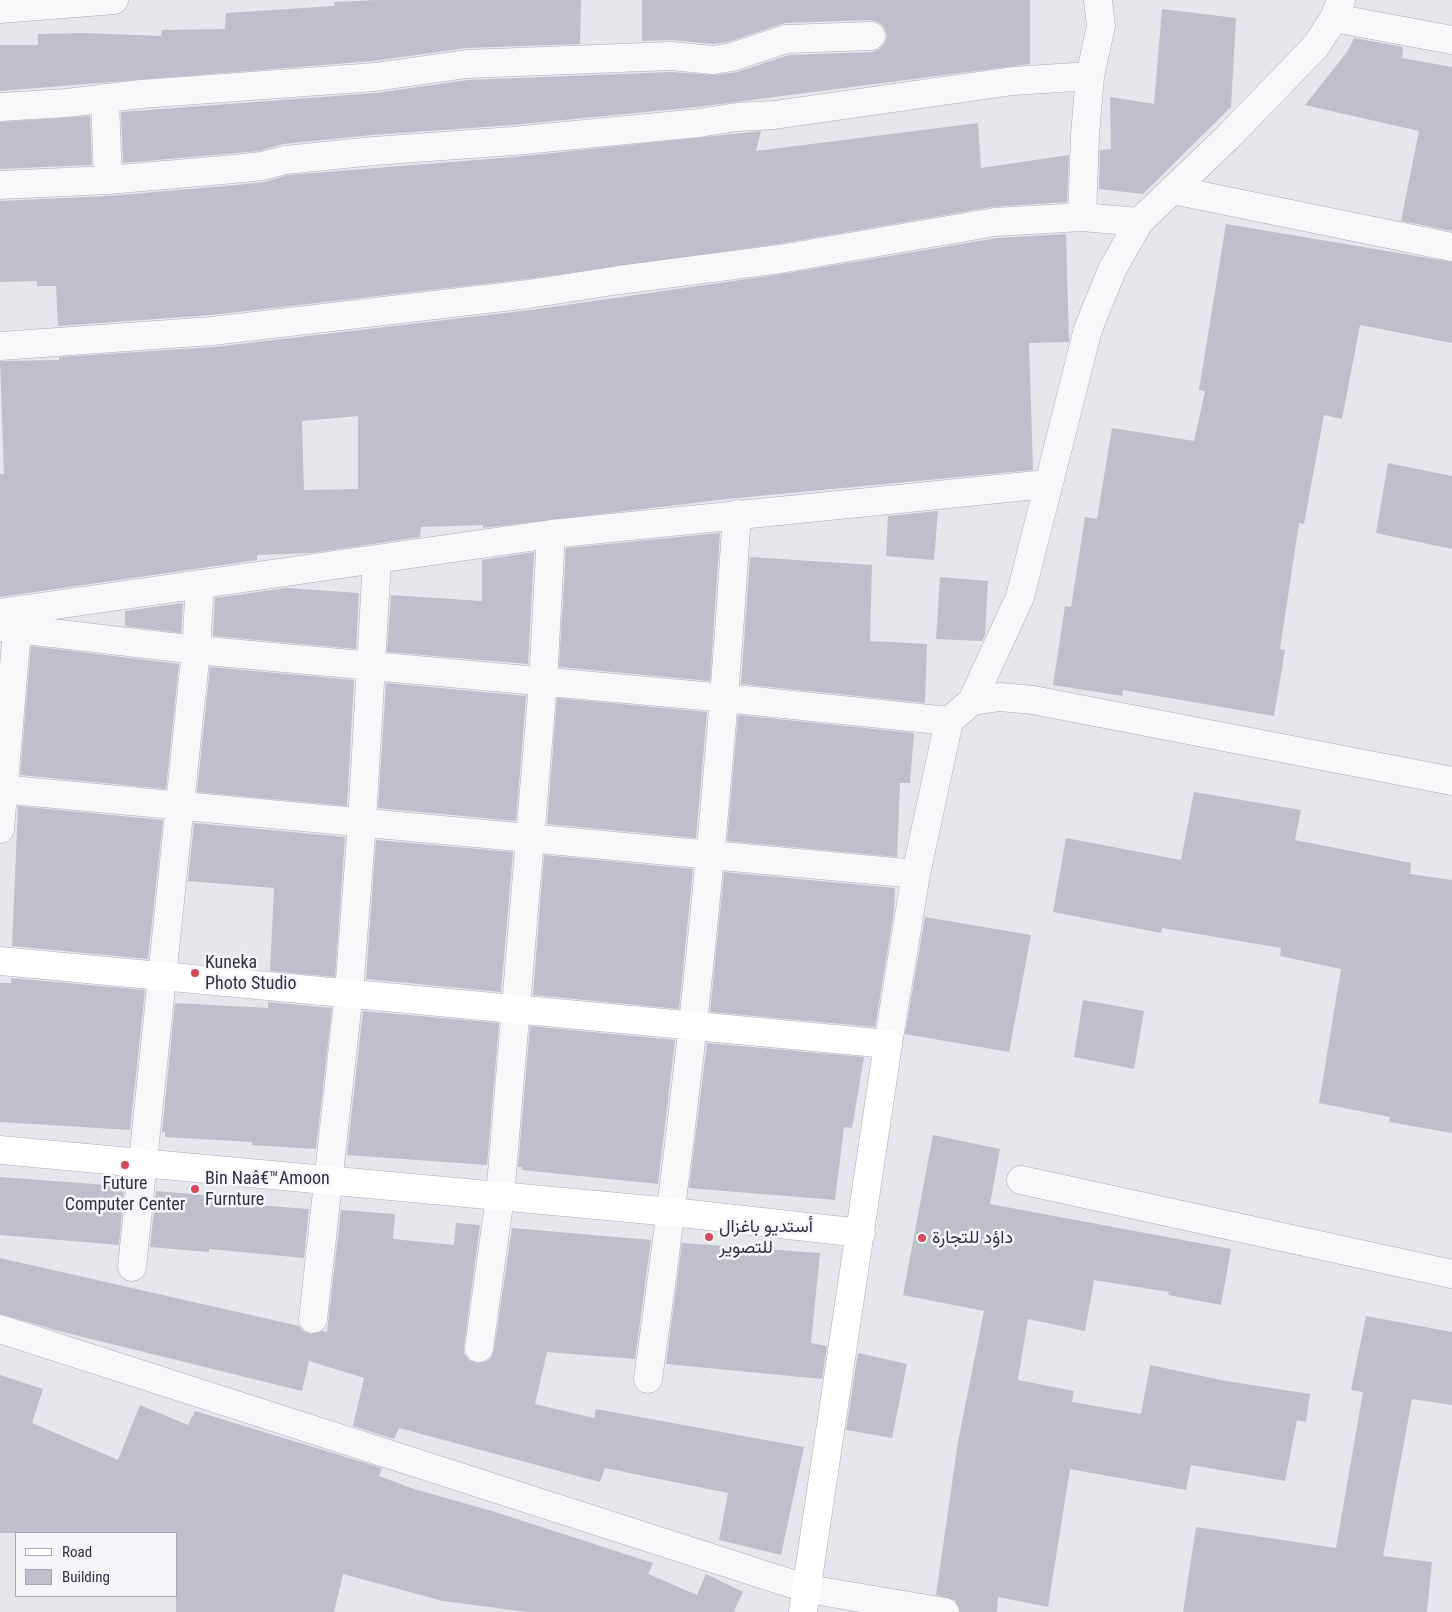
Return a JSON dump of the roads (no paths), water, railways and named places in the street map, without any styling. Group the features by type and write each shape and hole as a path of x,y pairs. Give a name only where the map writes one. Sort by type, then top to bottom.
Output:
{"main road":[{"path":"0,961 349,992 888,1044 861,1233 831,1413 805,1601"},
{"path":"0,1150 672,1212 861,1233"}],"street":[{"path":"0,8 114,0"},
{"path":"1082,217 1085,135 1090,76 1101,26 1098,0"},
{"path":"888,1044 916,874 949,721 972,701 1020,597 1047,484 1088,329 1112,270 1139,222 1228,137 1316,46 1338,9 1452,40"},
{"path":"0,107 375,77 467,64 671,56 713,60 732,57 786,40 871,36"},
{"path":"0,185 108,180 262,166 286,160 374,151 513,141 699,123 737,117 774,116 1013,81 1090,76"},
{"path":"106,98 108,180"},
{"path":"1173,190 1452,247"},
{"path":"0,346 212,331 470,302 780,259 995,222 1082,217 1139,222"},
{"path":"6,623 200,584 551,534 1047,484"},
{"path":"648,1379 672,1212 694,1025 726,698 737,514"},
{"path":"478,1348 500,1197 543,683 551,534"},
{"path":"313,1319 349,992 362,823 377,560"},
{"path":"132,1267 196,650 200,584"},
{"path":"6,623 196,650 543,683 726,698 949,721"},
{"path":"0,829 6,623"},
{"path":"972,701 1000,697 1033,700 1452,781"},
{"path":"2,789 916,874"},
{"path":"1021,1180 1452,1274"},
{"path":"0,1329 805,1601 945,1612"}],"place":[{"name":"Kuneka Photo Studio","path":"195,973"},
{"name":"Future Computer Center","path":"125,1165"},
{"name":"Bin Naâ€™Amoon Furnture","path":"195,1189"},
{"name":"أستديو باغزال للتصوير","path":"709,1237"},
{"name":"داؤد للتجارة","path":"922,1238"}]}
